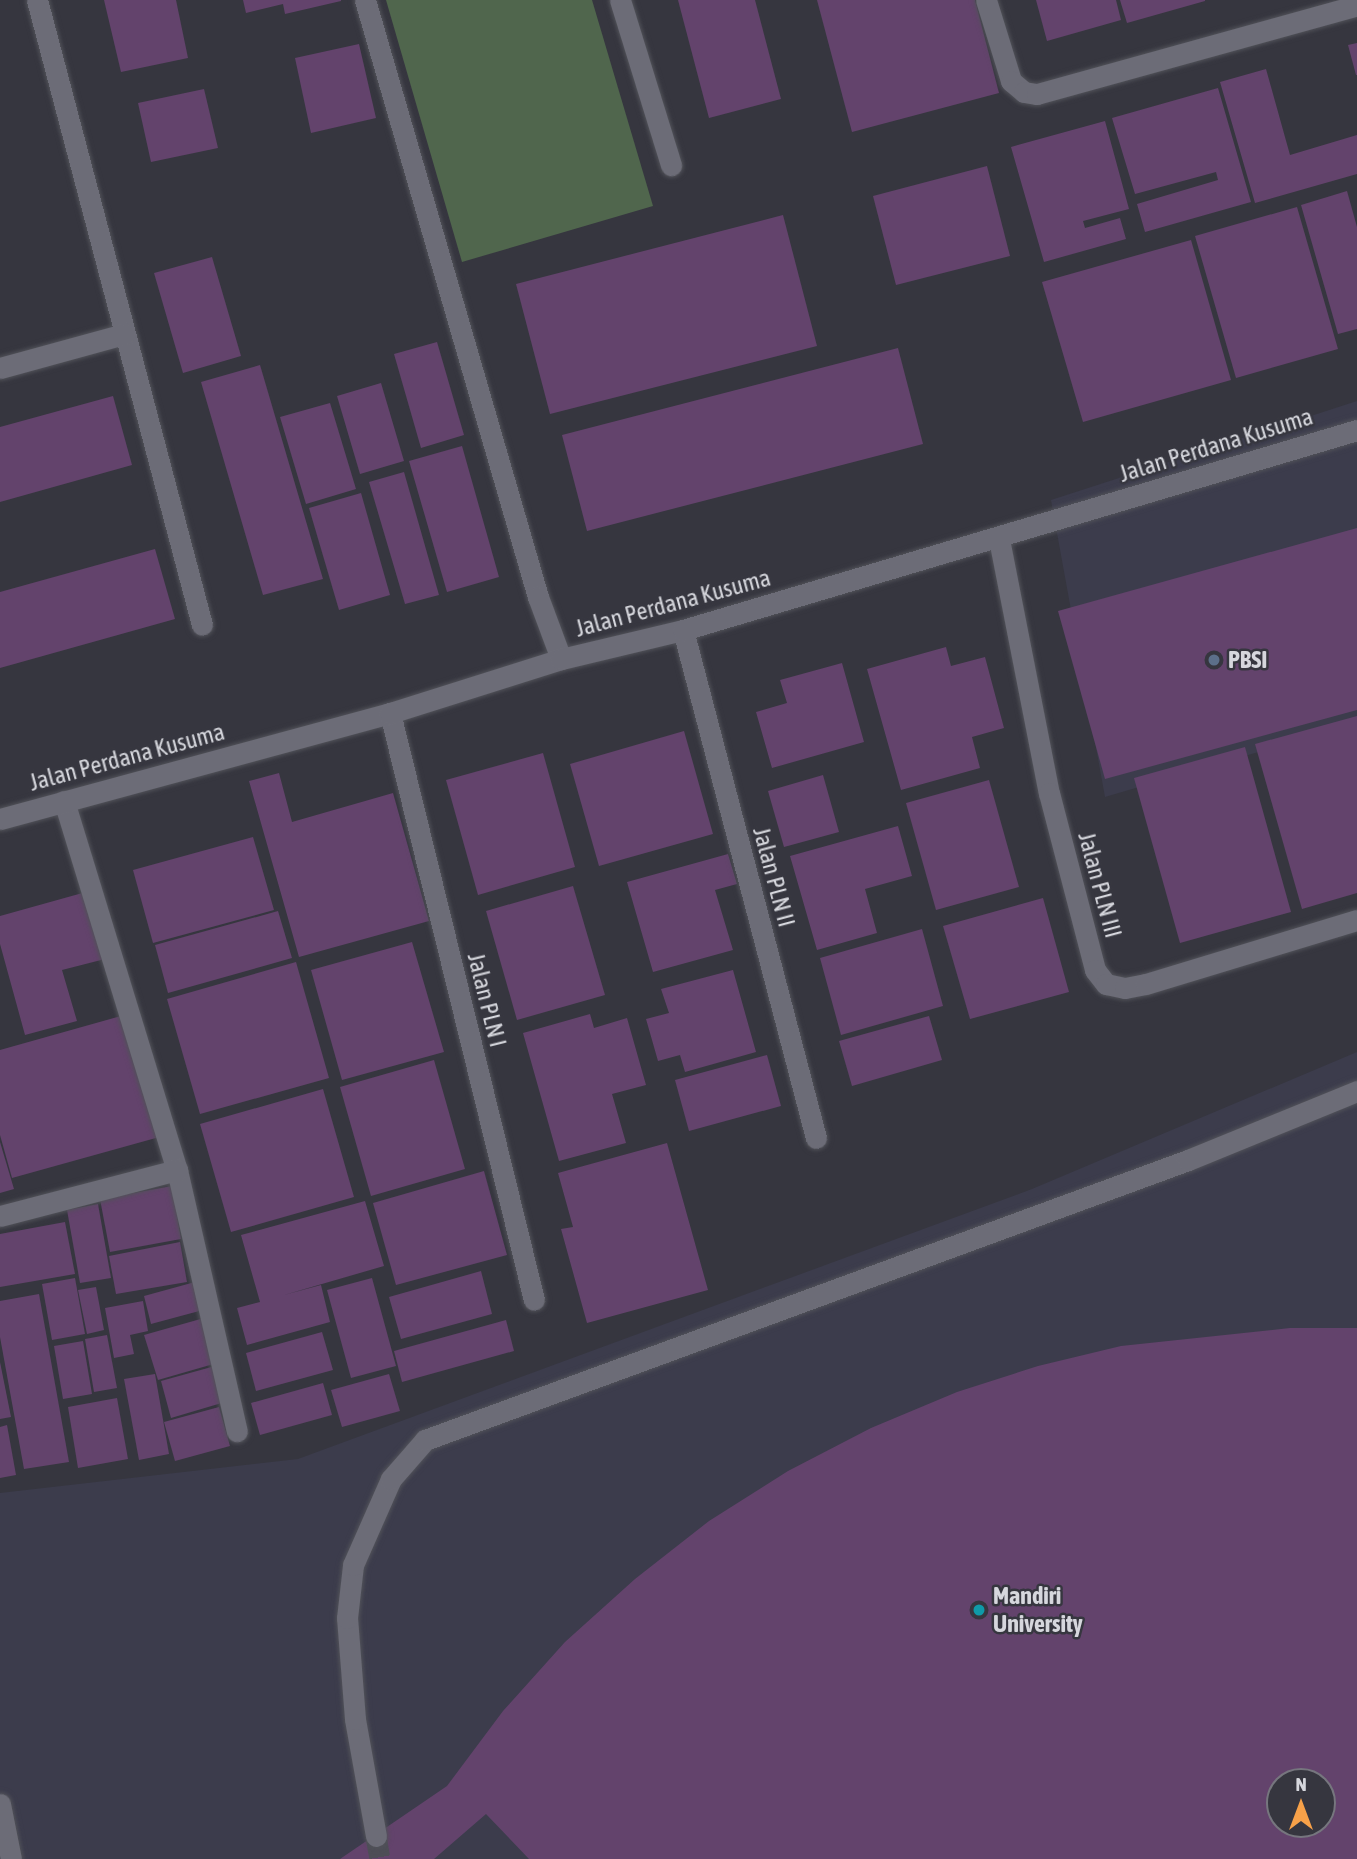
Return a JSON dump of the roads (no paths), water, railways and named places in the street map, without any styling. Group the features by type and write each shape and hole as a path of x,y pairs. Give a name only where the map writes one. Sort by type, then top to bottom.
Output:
{"street":[{"path":"37,0 202,625"},
{"path":"365,0 538,597 561,659"},
{"path":"620,0 671,165"},
{"path":"986,0 1011,81 1024,92 1051,90 1357,5"},
{"path":"0,368 124,334"},
{"name":"Jalan Perdana Kusuma","path":"0,819 390,713 561,659 684,630 999,539 1357,430"},
{"name":"Jalan PLN III","path":"999,539 1049,793 1095,970 1106,984 1125,988 1146,984 1357,920"},
{"name":"Jalan PLN II","path":"684,630 816,1138"},
{"name":"Jalan PLN I","path":"390,713 534,1300"},
{"path":"64,802 177,1170 237,1431"},
{"path":"376,1836 355,1719 347,1618 353,1565 391,1479 425,1440 1175,1164 1357,1091"},
{"path":"0,1216 177,1170"},
{"path":"0,1804 11,1859"}],"tunnel":[{"path":"376,1836 380,1859"}],"place":[{"name":"PBSI","path":"1214,660"},
{"name":"Mandiri University","path":"979,1610"}]}
